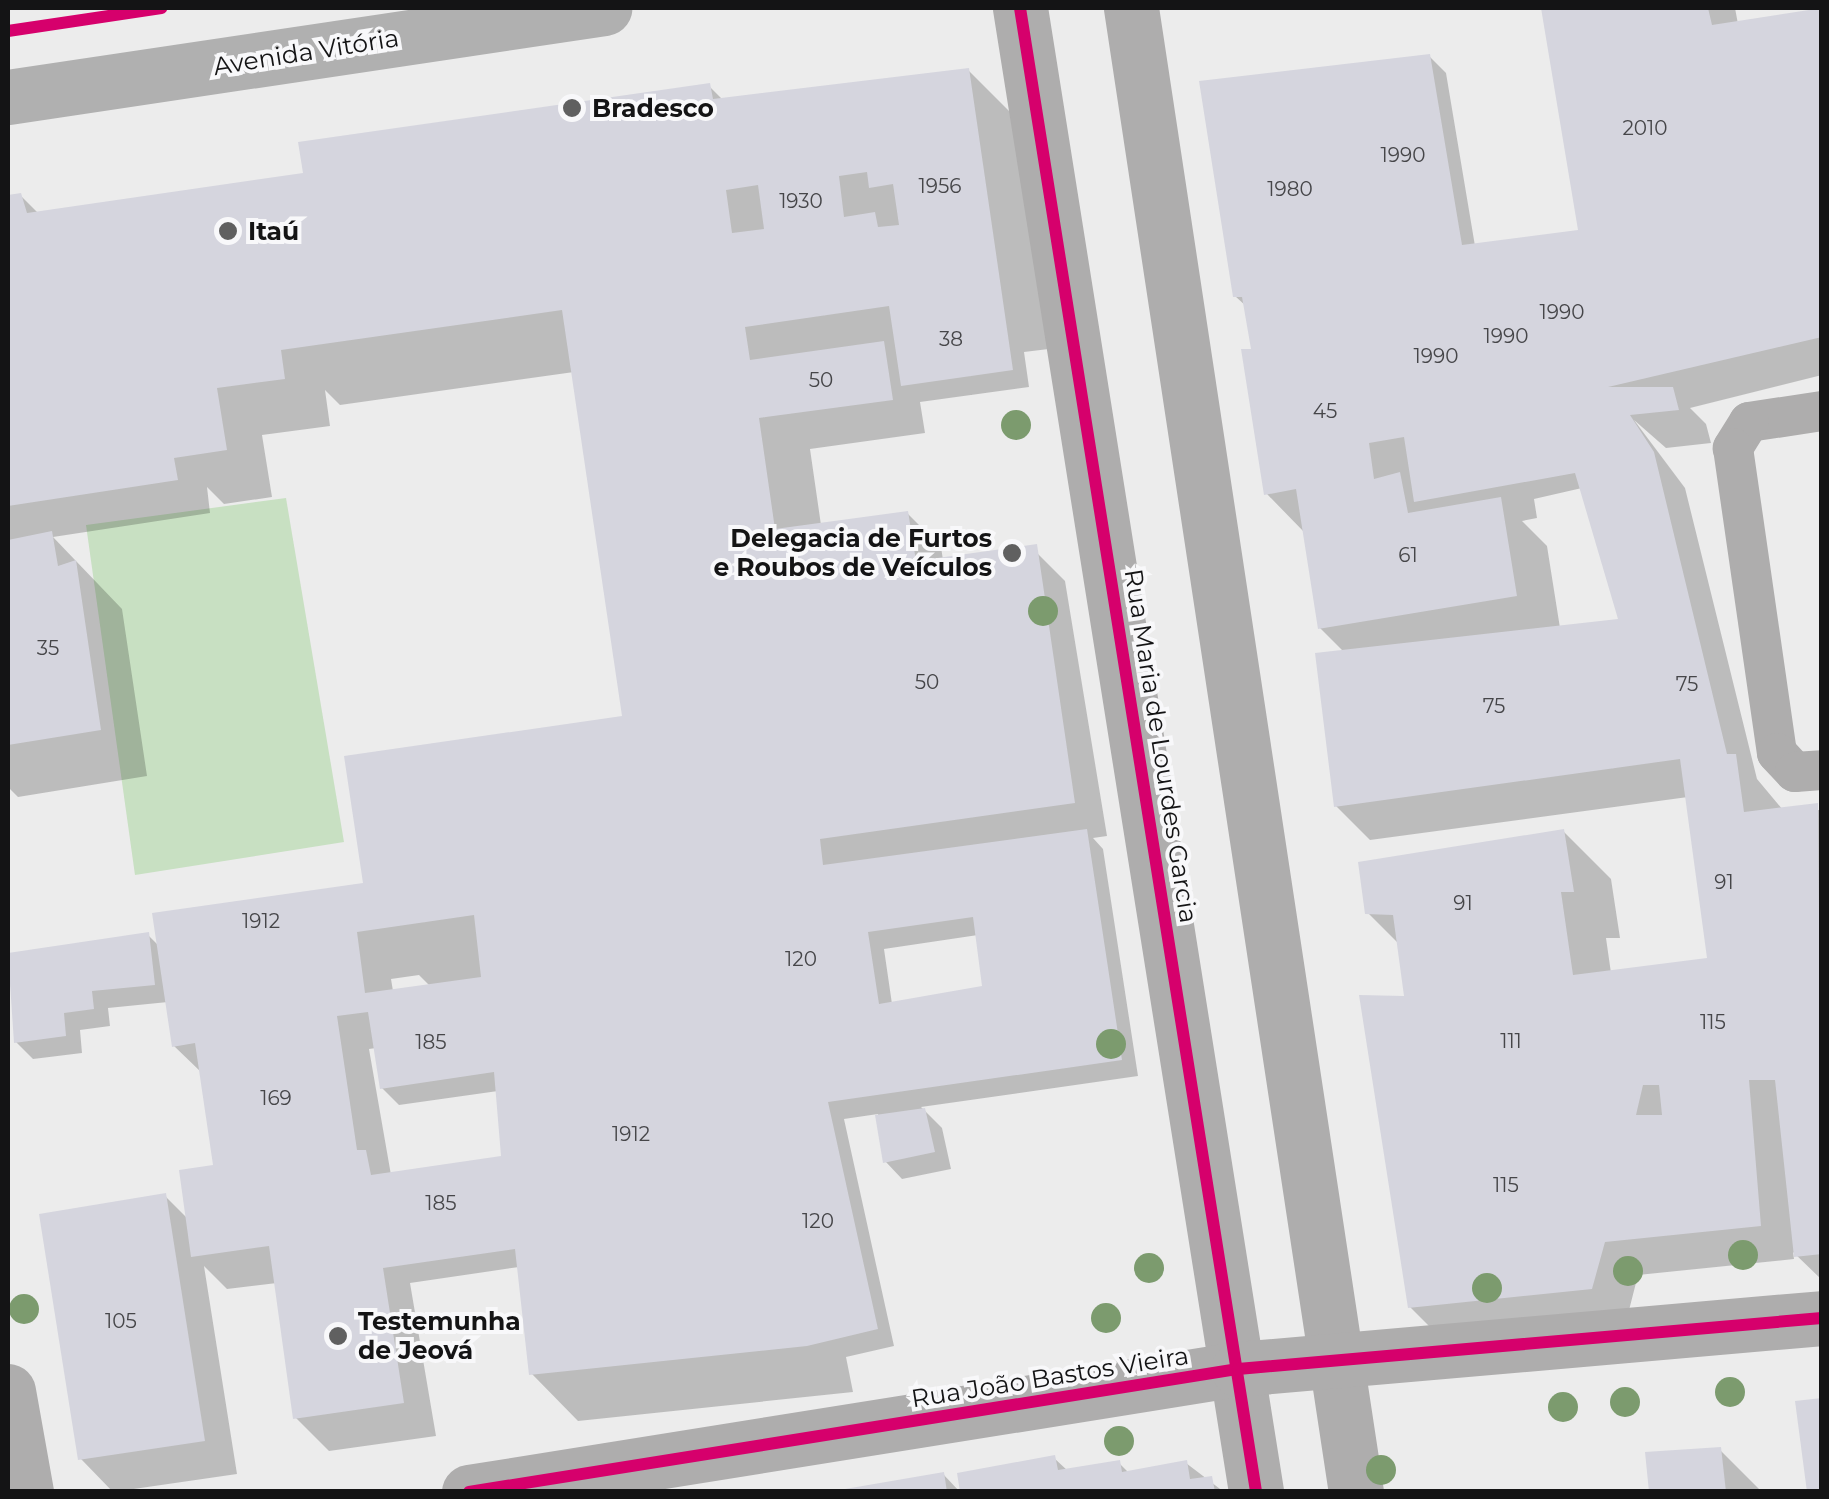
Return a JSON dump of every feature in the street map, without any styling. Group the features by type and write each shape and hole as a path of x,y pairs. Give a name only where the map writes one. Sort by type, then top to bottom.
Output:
{"main road":[{"name":"Avenida Vitória","path":"8,97 604,8"}],"street":[{"name":"Rua Maria de Lourdes Garcia","path":"1020,8 1256,1492"},
{"path":"1132,8 1356,1492"},
{"name":"Rua João Bastos Vieira","path":"469,1492 542,1487 1238,1369 1338,1365 1822,1318"},
{"path":"8,1391 26,1492"}],"lane":[{"path":"1822,412 1749,422 1734,448 1777,753 1795,772 1822,770"}],"green space":[{"path":"286,498 344,842 135,875 86,525"}],"building":[{"path":"1541,8 1708,8 1712,25 1822,8 1822,337 1608,387 1673,387 1679,410 1630,415 1654,452 1727,754 1736,754 1744,812 1818,803 1822,1254 1794,1257 1775,1080 1749,1080 1761,1226 1605,1242 1592,1289 1408,1308 1359,995 1404,996 1393,915 1365,914 1358,862 1564,829 1574,892 1561,892 1573,975 1707,958 1680,759 1334,807 1315,653 1618,619 1575,473 1414,502 1404,437 1369,443 1374,479 1400,472 1408,513 1501,497 1517,596 1318,629 1296,489 1264,495 1241,349 1251,349 1242,297 1233,297 1199,81 1430,54 1462,245 1578,230","holes":["1643,1085 1659,1085 1662,1115 1636,1115"]},
{"path":"969,68 1013,370 901,386 889,306 745,327 750,360 884,341 893,400 759,418 775,529 908,511 916,561 1037,544 1075,803 820,839 823,865 1087,829 1122,1060 828,1102 878,1329 807,1346 529,1375 515,1249 383,1268 404,1403 293,1419 269,1246 191,1257 179,1170 213,1165 195,1043 172,1047 152,913 363,883 344,756 622,716 562,310 281,350 285,379 217,388 227,450 174,458 178,480 8,506 8,195 21,193 27,213 303,173 298,142 710,83 713,99","holes":["867,172 869,188 893,184 899,225 878,227 875,212 844,217 839,176","758,185 764,229 732,233 726,190","474,915 481,977 365,993 357,932","973,917 982,986 879,1004 868,932","368,1012 380,1089 494,1072 501,1156 371,1175 366,1150 357,1150 337,1016"]},
{"path":"52,531 58,566 76,560 101,730 8,745 8,540"},
{"path":"149,932 155,985 92,991 94,1009 64,1013 66,1036 14,1043 8,953"},
{"path":"925,1108 935,1152 883,1163 875,1115"},
{"path":"166,1193 205,1441 78,1460 39,1214"},
{"path":"1822,1398 1822,1492 1807,1492 1795,1401"},
{"path":"1721,1447 1726,1492 1649,1492 1645,1452"},
{"path":"1055,1455 1058,1470 1120,1460 1122,1472 1187,1460 1190,1479 1212,1476 1215,1492 960,1492 957,1473"},
{"path":"944,1472 947,1492 845,1492 845,1489"}],"cycle path":[{"path":"8,31 161,8"},
{"path":"1020,8 1256,1492"},
{"path":"469,1492 1238,1369 1822,1318"}],"place":[{"name":"Bradesco","path":"572,108"},
{"name":"Itaú","path":"228,231"},
{"name":"Delegacia de Furtos e Roubos de Veículos","path":"1012,553"},
{"name":"Testemunha de Jeová","path":"338,1336"}]}
